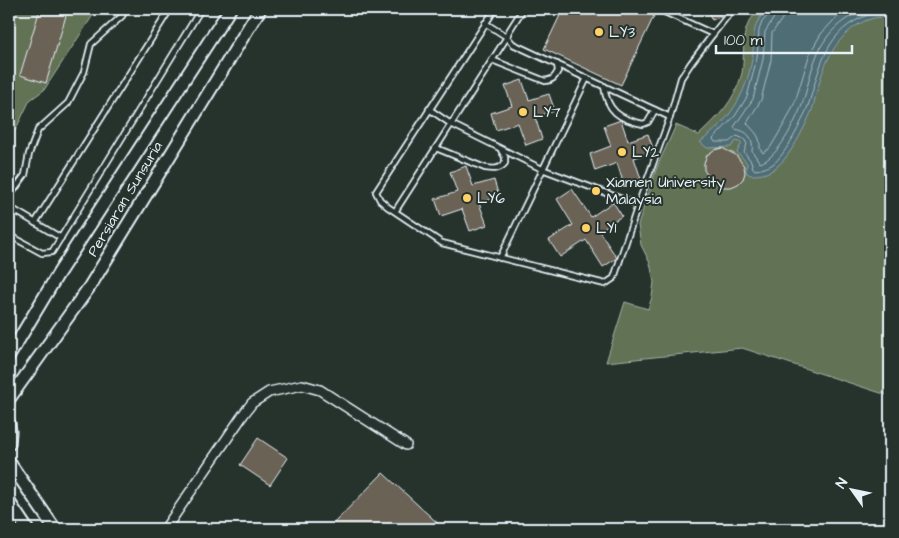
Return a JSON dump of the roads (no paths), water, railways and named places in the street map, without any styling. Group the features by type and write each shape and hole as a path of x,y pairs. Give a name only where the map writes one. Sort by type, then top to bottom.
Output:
{"street":[{"name":"Persiaran Sunsuria","path":"9,356 58,274 230,9"},
{"name":"Persiaran Sunsuria","path":"9,399 90,286 260,9"},
{"path":"165,529 247,409 252,403 269,392 302,385 320,390 406,445"},
{"path":"9,423 9,444"},
{"path":"9,462 55,529"},
{"path":"9,502 27,529"}],"lane":[{"path":"9,194 12,193 25,175 29,154 38,130 68,103 84,72 91,44 122,16 126,9"},
{"path":"35,223 170,9"},
{"path":"9,235 42,253 52,252 201,9"},
{"path":"495,9 376,192 380,200 424,232 442,242 606,284 614,278 670,117 681,78 733,9"},
{"path":"396,210 524,9"},
{"path":"658,9 713,34"},
{"path":"485,23 507,36 513,44 670,117"},
{"path":"492,60 545,81 552,80 556,75 558,71 557,64"},
{"path":"500,258 586,78"},
{"path":"604,86 608,104 616,114 643,124 648,122 655,110"},
{"path":"429,110 451,124 542,170 638,205"},
{"path":"436,148 485,168 492,169 498,169 505,163 500,149"},
{"path":"9,207 61,238"}],"water":[{"path":"767,9 890,9 890,20 881,17 868,20 856,26 841,39 825,65 812,110 794,146 773,169 766,173 750,175 746,172 747,163 737,152 742,143 736,141 731,147 707,148 700,142 720,125 741,96 752,59 755,28"}],"place":[{"name":"LY3","path":"599,32"},
{"name":"LY7","path":"523,112"},
{"name":"LY2","path":"622,152"},
{"name":"Xiamen University Malaysia","path":"596,191"},
{"name":"LY6","path":"467,198"},
{"name":"LY1","path":"586,228"}]}
